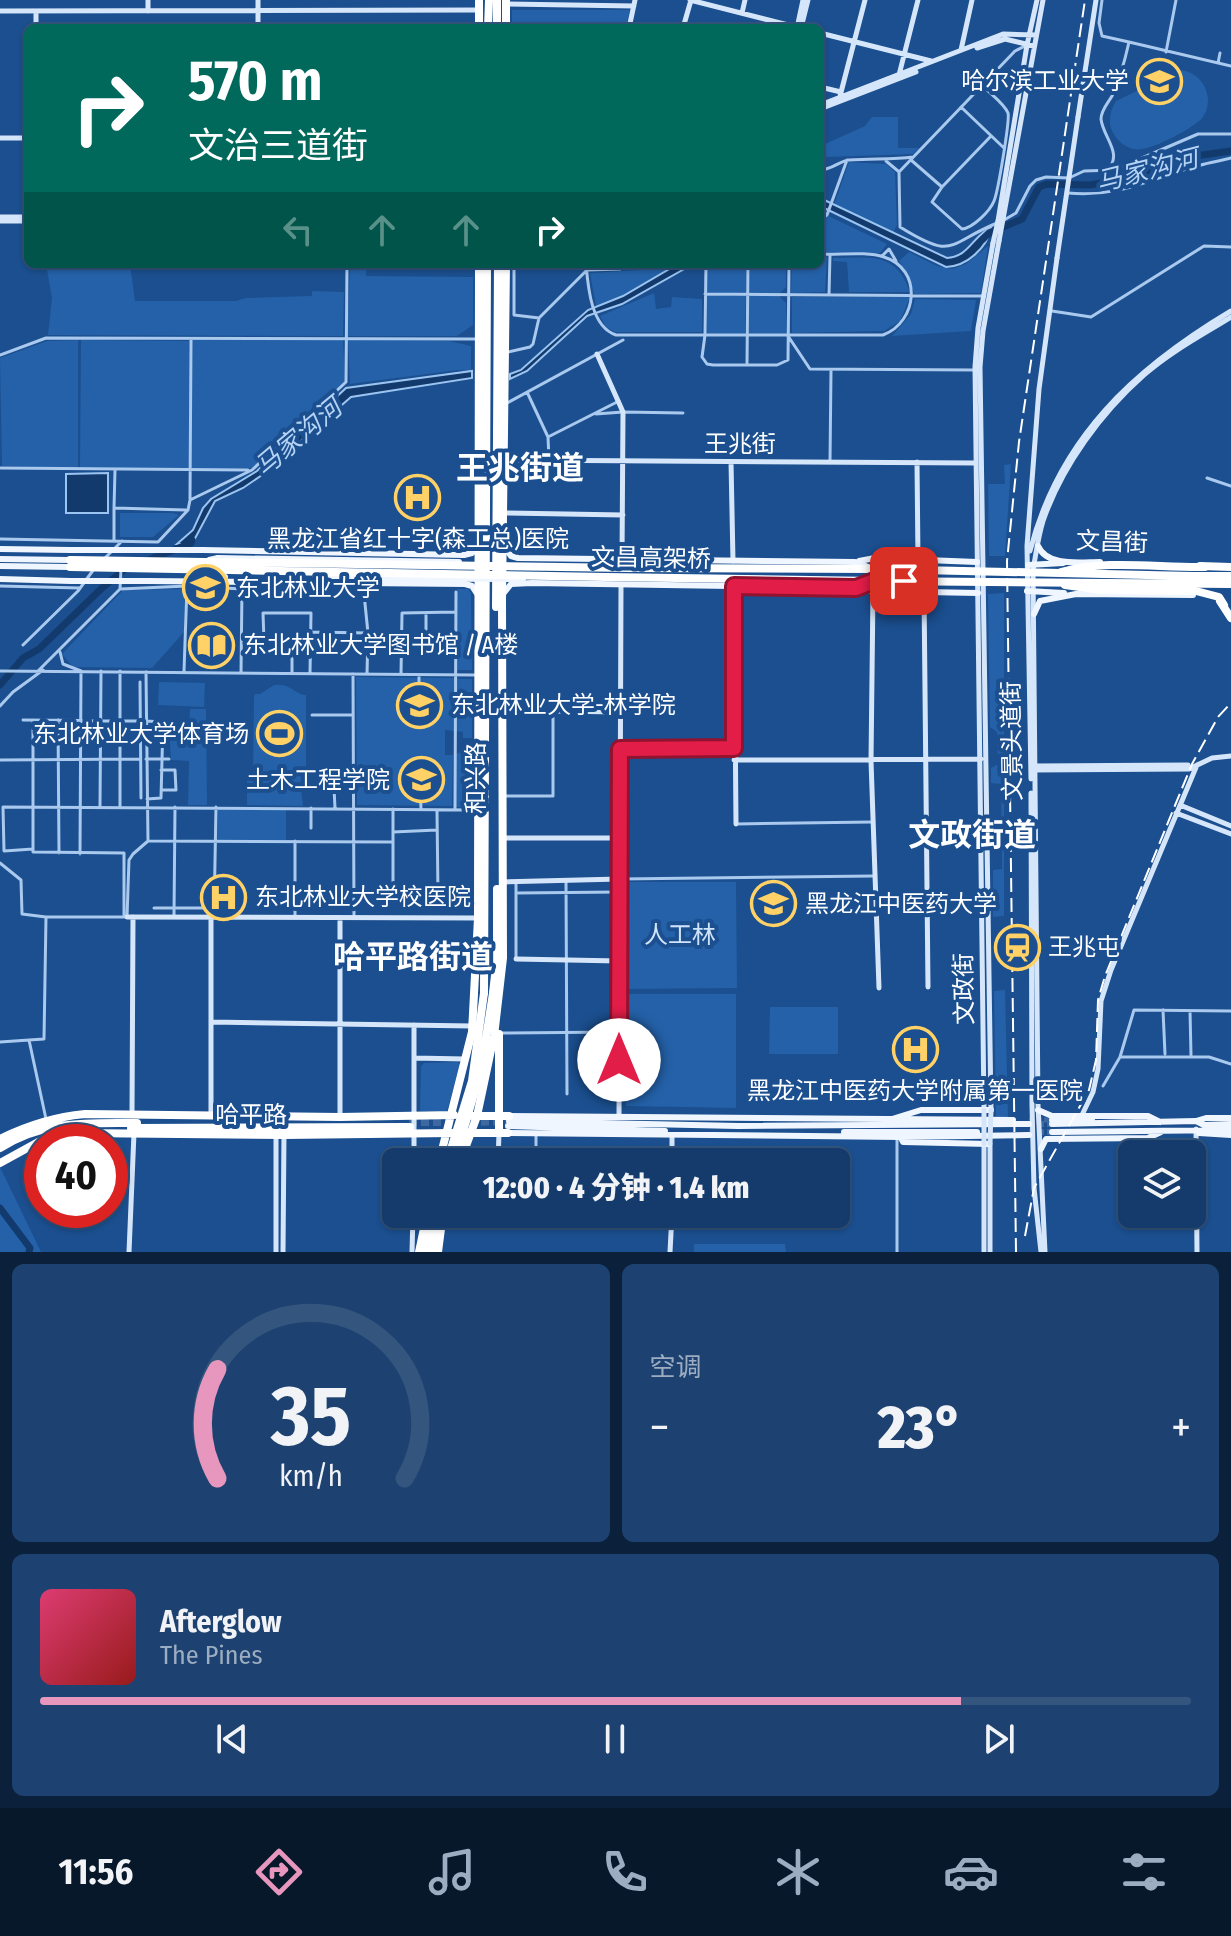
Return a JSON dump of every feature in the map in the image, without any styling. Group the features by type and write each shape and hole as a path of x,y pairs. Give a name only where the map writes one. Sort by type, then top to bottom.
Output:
{"highway":[{"path":"479,0 479,24"},
{"path":"488,24 489,0"},
{"path":"498,24 503,1"},
{"path":"503,1 506,24"},
{"path":"479,268 479,339 492,365"},
{"path":"487,268 492,388"},
{"path":"485,976 486,476 498,268"},
{"path":"492,365 504,352 506,268"},
{"path":"479,320 487,289"},
{"name":"和兴路","path":"463,1148 477,1116 494,1036 502,919 504,405 492,388"},
{"name":"和兴路","path":"443,1148 472,1026 478,915 480,460 492,388"},
{"name":"和兴路","path":"492,388 500,958 504,996 500,1033 505,1124"},
{"path":"480,460 486,476"},
{"path":"480,596 486,521"},
{"name":"文昌高架桥","path":"70,564 562,572 631,568 661,574 874,586 1056,578 1231,576"},
{"path":"1056,578 1080,567 1101,565 1192,566"},
{"name":"文昌街","path":"1192,566 1231,567"},
{"name":"文昌高架桥","path":"562,572 606,577 875,569 1056,578 1194,590 1231,584"},
{"path":"1194,590 1218,591 1228,605 1231,618"},
{"path":"452,1148 475,1068 489,993 478,915"},
{"name":"和兴路","path":"461,1148 481,1070 489,993 500,958"},
{"name":"哈平路","path":"0,1139 46,1119 85,1114 133,1125"},
{"name":"哈平路","path":"0,1163 17,1151 56,1136 211,1115 340,1117 470,1133 505,1124"},
{"name":"哈平路","path":"0,1148 44,1128 83,1121 327,1135 412,1124 452,1115 477,1116 505,1124"},
{"path":"281,1116 302,1123"},
{"name":"哈平路","path":"280,1132 412,1124"},
{"name":"哈平路","path":"0,1156 47,1133 85,1128 133,1125 412,1124"},
{"path":"419,1252 426,1228"},
{"path":"425,1252 428,1228"},
{"path":"432,1252 438,1228"},
{"path":"438,1252 442,1228"}],"main road":[{"path":"503,540 511,556 531,558 981,561"},
{"path":"0,551 203,550 468,555 478,546"},
{"name":"文昌街","path":"1038,546 1050,559 1192,566"},
{"path":"0,551 70,564"},
{"path":"318,552 307,558 305,564 307,573 315,578 472,580 562,572"},
{"path":"450,555 458,560 462,571 460,579 451,584"},
{"path":"531,558 524,562 522,573 524,580 532,583"},
{"path":"0,559 39,559"},
{"path":"278,581 258,577 212,576 208,570 209,560 471,562 562,572"},
{"path":"937,592 944,588 944,565 938,560"},
{"path":"661,574 689,561"},
{"path":"855,562 875,569"},
{"path":"1031,565 1074,562"},
{"path":"0,566 70,564"},
{"path":"661,574 689,585"},
{"path":"0,579 242,585 278,581 451,584 472,586 480,596"},
{"path":"502,599 508,585 532,583 874,586 981,593"},
{"path":"1030,592 1076,594 1194,590"},
{"path":"1034,614 1040,601 1076,594"},
{"path":"878,1125 921,1110 988,1110"},
{"path":"1038,1110 1052,1116 1148,1116 1160,1122"},
{"path":"505,1124 619,1116 888,1120 1029,1128"},
{"path":"1231,1118 1160,1122 1148,1119 1052,1128 1161,1132 1231,1130"},
{"path":"1196,1121 1231,1130"},
{"path":"505,1124 878,1125 899,1133 903,1142 987,1144"},
{"path":"505,1124 536,1132 672,1135 899,1133 1029,1128"},
{"path":"505,1124 673,1131 899,1133 1029,1128"},
{"path":"1041,1149 1046,1139 1148,1138 1161,1132"}],"street":[{"path":"148,0 148,11"},
{"path":"258,0 258,24"},
{"path":"367,0 367,10"},
{"path":"684,24 691,0 784,24"},
{"path":"742,13 745,0"},
{"path":"800,24 806,0"},
{"path":"840,97 865,0"},
{"path":"898,77 918,0"},
{"path":"960,52 972,0"},
{"path":"981,561 976,463 978,328 1001,220 1040,0"},
{"name":"文景头道街","path":"1043,1252 1038,1110 1031,565 1039,389 1096,0"},
{"path":"1102,0 1099,23 1102,36 1231,66"},
{"path":"1166,52 1176,0"},
{"path":"503,1 634,3 630,24"},
{"path":"0,11 479,10"},
{"path":"36,12 36,24"},
{"path":"824,34 935,62"},
{"path":"824,105 1003,34 1033,35"},
{"path":"960,52 1000,39 1030,46"},
{"path":"1107,171 1112,165 1114,152 1104,128 1102,111 1113,93 1129,42"},
{"path":"1030,46 1015,51 899,172 900,227 929,243 948,248 1014,215 1036,180 1069,178 1084,171 1107,171 1198,134 1231,134"},
{"path":"1218,63 1220,53"},
{"path":"982,85 1008,113 1004,148 994,201 968,229 962,229 932,202 942,187 991,136"},
{"path":"824,89 840,97"},
{"path":"961,107 1004,148"},
{"path":"0,138 24,138"},
{"path":"1067,193 1091,195 1118,192 1231,158"},
{"path":"824,170 847,160 913,159 942,187"},
{"path":"824,217 847,160"},
{"path":"886,161 899,172"},
{"path":"0,219 24,219"},
{"path":"981,561 980,367 996,242"},
{"path":"1050,311 1091,317 1204,246 1231,247"},
{"path":"587,270 597,318 603,328 616,335 883,335 890,333 904,319 913,295 907,276 889,249 882,256"},
{"path":"824,254 882,256 898,263"},
{"path":"829,295 830,255"},
{"path":"190,500 252,470 346,382 347,268"},
{"path":"514,268 514,315 539,318"},
{"path":"504,352 530,347 539,318 587,270 621,268"},
{"path":"706,268 702,357 707,364 788,360 789,268"},
{"path":"747,364 748,268"},
{"path":"705,294 984,296"},
{"name":"文景头道街","path":"1031,565 1035,530 1045,506 1078,445 1104,410 1147,367 1231,314"},
{"name":"文景头道街","path":"1031,565 1043,521 1060,484 1101,419 1145,374 1231,314"},
{"path":"788,336 810,369 975,370"},
{"path":"0,355 46,338 479,339"},
{"path":"0,539 158,542 188,510 190,500 191,339"},
{"path":"504,405 623,340"},
{"path":"597,354 623,412 622,559"},
{"path":"830,462 831,369"},
{"path":"527,392 548,437 549,460"},
{"path":"548,437 619,401"},
{"path":"596,414 683,413"},
{"name":"王兆街","path":"504,460 976,463"},
{"path":"731,462 733,561"},
{"path":"917,462 918,559"},
{"path":"0,468 252,470"},
{"path":"114,541 115,470"},
{"path":"1207,478 1231,486"},
{"path":"114,508 188,510"},
{"path":"503,513 623,515"},
{"path":"23,645 80,588 87,574 122,541"},
{"path":"0,706 60,652 120,589 122,541"},
{"name":"文政街","path":"981,561 987,1252"},
{"path":"363,584 368,633 367,674"},
{"path":"120,589 242,585 241,673"},
{"path":"619,1116 621,585"},
{"path":"0,586 80,588"},
{"path":"184,672 187,586"},
{"path":"734,586 736,824 873,822"},
{"path":"874,586 871,761 879,988"},
{"path":"924,591 928,987"},
{"path":"455,809 456,592"},
{"name":"文景头道街","path":"1030,592 1034,614 1032,1105 1034,1185 1043,1252"},
{"path":"401,674 402,613 455,612"},
{"path":"264,641 263,613 311,613 310,673"},
{"path":"401,641 426,640 426,613"},
{"path":"311,632 368,633"},
{"path":"292,640 292,673"},
{"path":"241,641 310,640"},
{"path":"60,652 63,664 81,671"},
{"path":"0,671 479,675"},
{"path":"80,854 81,671"},
{"path":"100,807 101,671"},
{"path":"120,671 120,807"},
{"path":"146,672 148,841"},
{"path":"353,674 354,918"},
{"path":"419,675 419,701"},
{"path":"140,682 141,798"},
{"path":"502,796 553,796 553,711 620,712"},
{"path":"312,715 353,715"},
{"path":"23,720 140,721"},
{"path":"33,720 33,852 124,853 128,917"},
{"path":"58,720 59,853"},
{"path":"146,721 163,722 161,798 147,799"},
{"path":"620,749 734,748"},
{"path":"1033,768 1189,765 1212,755 1231,754"},
{"path":"1033,768 1189,769 1212,758 1231,754"},
{"path":"0,760 140,759"},
{"path":"146,759 169,759"},
{"path":"734,760 982,759"},
{"path":"1082,1115 1093,1092 1098,1069 1101,1001 1111,970 1197,765"},
{"path":"335,808 333,768 354,768"},
{"path":"161,770 175,770 176,790 161,790"},
{"path":"420,785 421,809"},
{"path":"1180,805 1231,826"},
{"path":"33,849 4,851 3,807 479,810"},
{"path":"174,917 175,807"},
{"path":"211,1115 216,807"},
{"path":"311,808 311,828"},
{"path":"393,809 393,895 438,896 437,809"},
{"path":"1176,813 1231,834"},
{"path":"393,832 437,830"},
{"path":"502,838 620,838"},
{"path":"129,1252 133,1125 128,865 133,854 148,841 393,842"},
{"path":"295,841 295,917"},
{"path":"0,863 21,880 22,914 46,917 354,918 478,915"},
{"path":"502,882 877,876"},
{"path":"566,881 567,1094"},
{"path":"516,882 516,959 619,961"},
{"path":"516,893 620,892"},
{"path":"154,908 214,908"},
{"path":"0,1042 44,1039 46,917"},
{"path":"340,918 340,1117"},
{"path":"1103,1086 1120,1057 1134,1010 1231,1011"},
{"path":"1163,1010 1165,1056"},
{"path":"1190,1011 1191,1056"},
{"path":"212,1022 472,1026"},
{"path":"413,1148 414,1025"},
{"path":"500,1033 619,1032"},
{"path":"29,1040 46,1119"},
{"path":"1120,1057 1209,1057 1231,1064"},
{"path":"414,1058 466,1059"},
{"path":"888,1120 899,1133 897,1252"},
{"path":"1196,1121 1197,1252"},
{"path":"501,1148 505,1124"},
{"path":"276,1252 280,1132"},
{"path":"280,1132 283,1252"},
{"path":"536,1132 536,1148"},
{"path":"672,1135 672,1148"},
{"path":"412,1252 413,1228"},
{"path":"670,1252 671,1228"}],"green space":[{"path":"512,10 630,10 627,24 512,24"},
{"path":"1180,70 1195,75 1205,87 1208,102 1203,117 1184,131 1148,148 1134,149 1120,142 1112,132 1110,123 1116,101"},
{"path":"872,117 898,117 898,148 919,148 913,154 826,157 825,144 865,126"},
{"path":"849,162 886,164 895,172 897,225 893,233 834,205"},
{"path":"824,214 887,244 880,253 824,252"},
{"path":"988,246 981,293 914,294 899,261 909,252 937,266 952,269 966,264"},
{"path":"824,257 827,257 825,292 791,293 792,268 824,268"},
{"path":"833,258 870,258 889,263 897,269 910,292 849,292 847,262 833,261"},
{"path":"47,268 131,268 135,301 236,301 312,296 312,291 344,292 343,336 48,335 52,298"},
{"path":"350,268 366,268 366,276 473,277 473,325 457,336 347,336"},
{"path":"671,268 623,296 596,306 590,273"},
{"path":"707,268 747,268 746,293 707,293"},
{"path":"750,268 786,268 786,287 780,293 749,293"},
{"path":"654,293 656,309 671,307 672,297 702,299 702,332 615,332 606,327 600,316"},
{"path":"707,296 746,296 745,334 707,334"},
{"path":"749,296 779,296 786,303 787,335 749,334"},
{"path":"792,297 910,297 900,321 884,331 792,333"},
{"path":"915,299 976,300 971,331 892,336 911,314"},
{"path":"343,339 345,381 252,468 192,470 192,340"},
{"path":"78,340 78,468 2,466 0,358 47,341"},
{"path":"81,340 189,341 189,469 80,469"},
{"path":"348,340 449,341 471,346 471,371 350,384"},
{"path":"1011,464 1005,556 989,556 988,484 1005,484 1004,465"},
{"path":"120,513 179,515 153,537 120,537"},
{"path":"185,589 184,632 152,668 73,667 62,654 123,590"},
{"path":"457,589 468,589 471,593 472,670 457,670"},
{"path":"1004,593 1004,916 993,917 993,870 1002,869 1001,784 991,783 991,768 998,764 997,732 990,727 988,594"},
{"path":"356,677 454,678 454,731 445,730 445,755 453,755 452,806 357,805"},
{"path":"457,679 472,679 472,738 463,738 463,732 456,731"},
{"path":"159,682 205,683 204,707 158,705"},
{"name":"东北林业大学体育场","path":"274,685 306,695 306,786 301,787 303,806 247,805 247,775 254,780 258,772 253,771 254,697"},
{"path":"190,709 206,709 207,805 188,805 189,761 171,760 169,728 189,728"},
{"path":"465,747 472,747 472,807 456,807 456,754"},
{"path":"218,810 286,810 286,840 217,840"},
{"name":"人工林","path":"624,882 736,882 737,988 625,989"},
{"path":"1005,990 1008,1117 996,1117 994,991"},
{"path":"624,994 736,994 736,1108 626,1106"},
{"path":"770,1007 838,1007 838,1054 769,1054"},
{"path":"458,1062 460,1065 447,1111 420,1111 421,1067 424,1063"},
{"path":"0,1167 24,1217 24,1228 29,1228 41,1252 0,1252"},
{"path":"694,1244 785,1244 786,1252 694,1252"}],"water":[{"path":"824,200 947,258 961,254 991,228 975,255 946,267 824,208"},
{"path":"671,268 686,268 622,304 587,316 527,371 510,379 510,374 521,370 588,310 623,296"},
{"path":"472,371 472,378 351,397 262,475 215,501 192,544 177,544 193,530 211,499 257,471 346,388"},
{"path":"108,473 108,513 66,513 66,474"}],"waterway":[{"name":"马家沟河","path":"983,239 989,233 1022,219 1039,187 1047,184 1090,185 1142,176 1195,156 1231,151"},
{"name":"马家沟河","path":"146,561 192,540"},
{"name":"马家沟河","path":"0,685 23,658 39,649 124,570"},
{"name":"马家沟河","path":"0,1208 30,1248 29,1252"}],"tunnel":[{"path":"1029,1120 1052,1120"},
{"path":"469,1122 509,1121"},
{"path":"409,1122 456,1122"},
{"path":"1029,1124 1052,1124"},
{"path":"1029,1132 1052,1132"}],"railway":[{"path":"1016,1252 1007,561 1019,442 1085,0"},
{"path":"1025,1236 1034,1188 1089,1090 1096,1060 1098,1000 1105,976 1192,764 1218,717 1231,703"}],"place":[{"name":"哈尔滨工业大学","path":"1160,81"},
{"name":"黑龙江省红十字(森工总)医院","path":"418,497"},
{"name":"东北林业大学","path":"205,588"},
{"name":"东北林业大学图书馆 / A楼","path":"212,645"},
{"name":"东北林业大学-林学院","path":"420,705"},
{"name":"东北林业大学体育场","path":"280,734"},
{"name":"土木工程学院","path":"421,780"},
{"name":"东北林业大学校医院","path":"224,897"},
{"name":"黑龙江中医药大学","path":"774,904"},
{"name":"王兆屯","path":"1017,947"},
{"name":"黑龙江中医药大学附属第一医院","path":"915,1049"}],"district":[{"name":"王兆街道","path":"520,468"},
{"name":"文政街道","path":"972,835"},
{"name":"哈平路街道","path":"413,957"}],"route":[{"path":"619,1060 620,749 734,748 734,586 856,588 874,581 904,581"}]}
